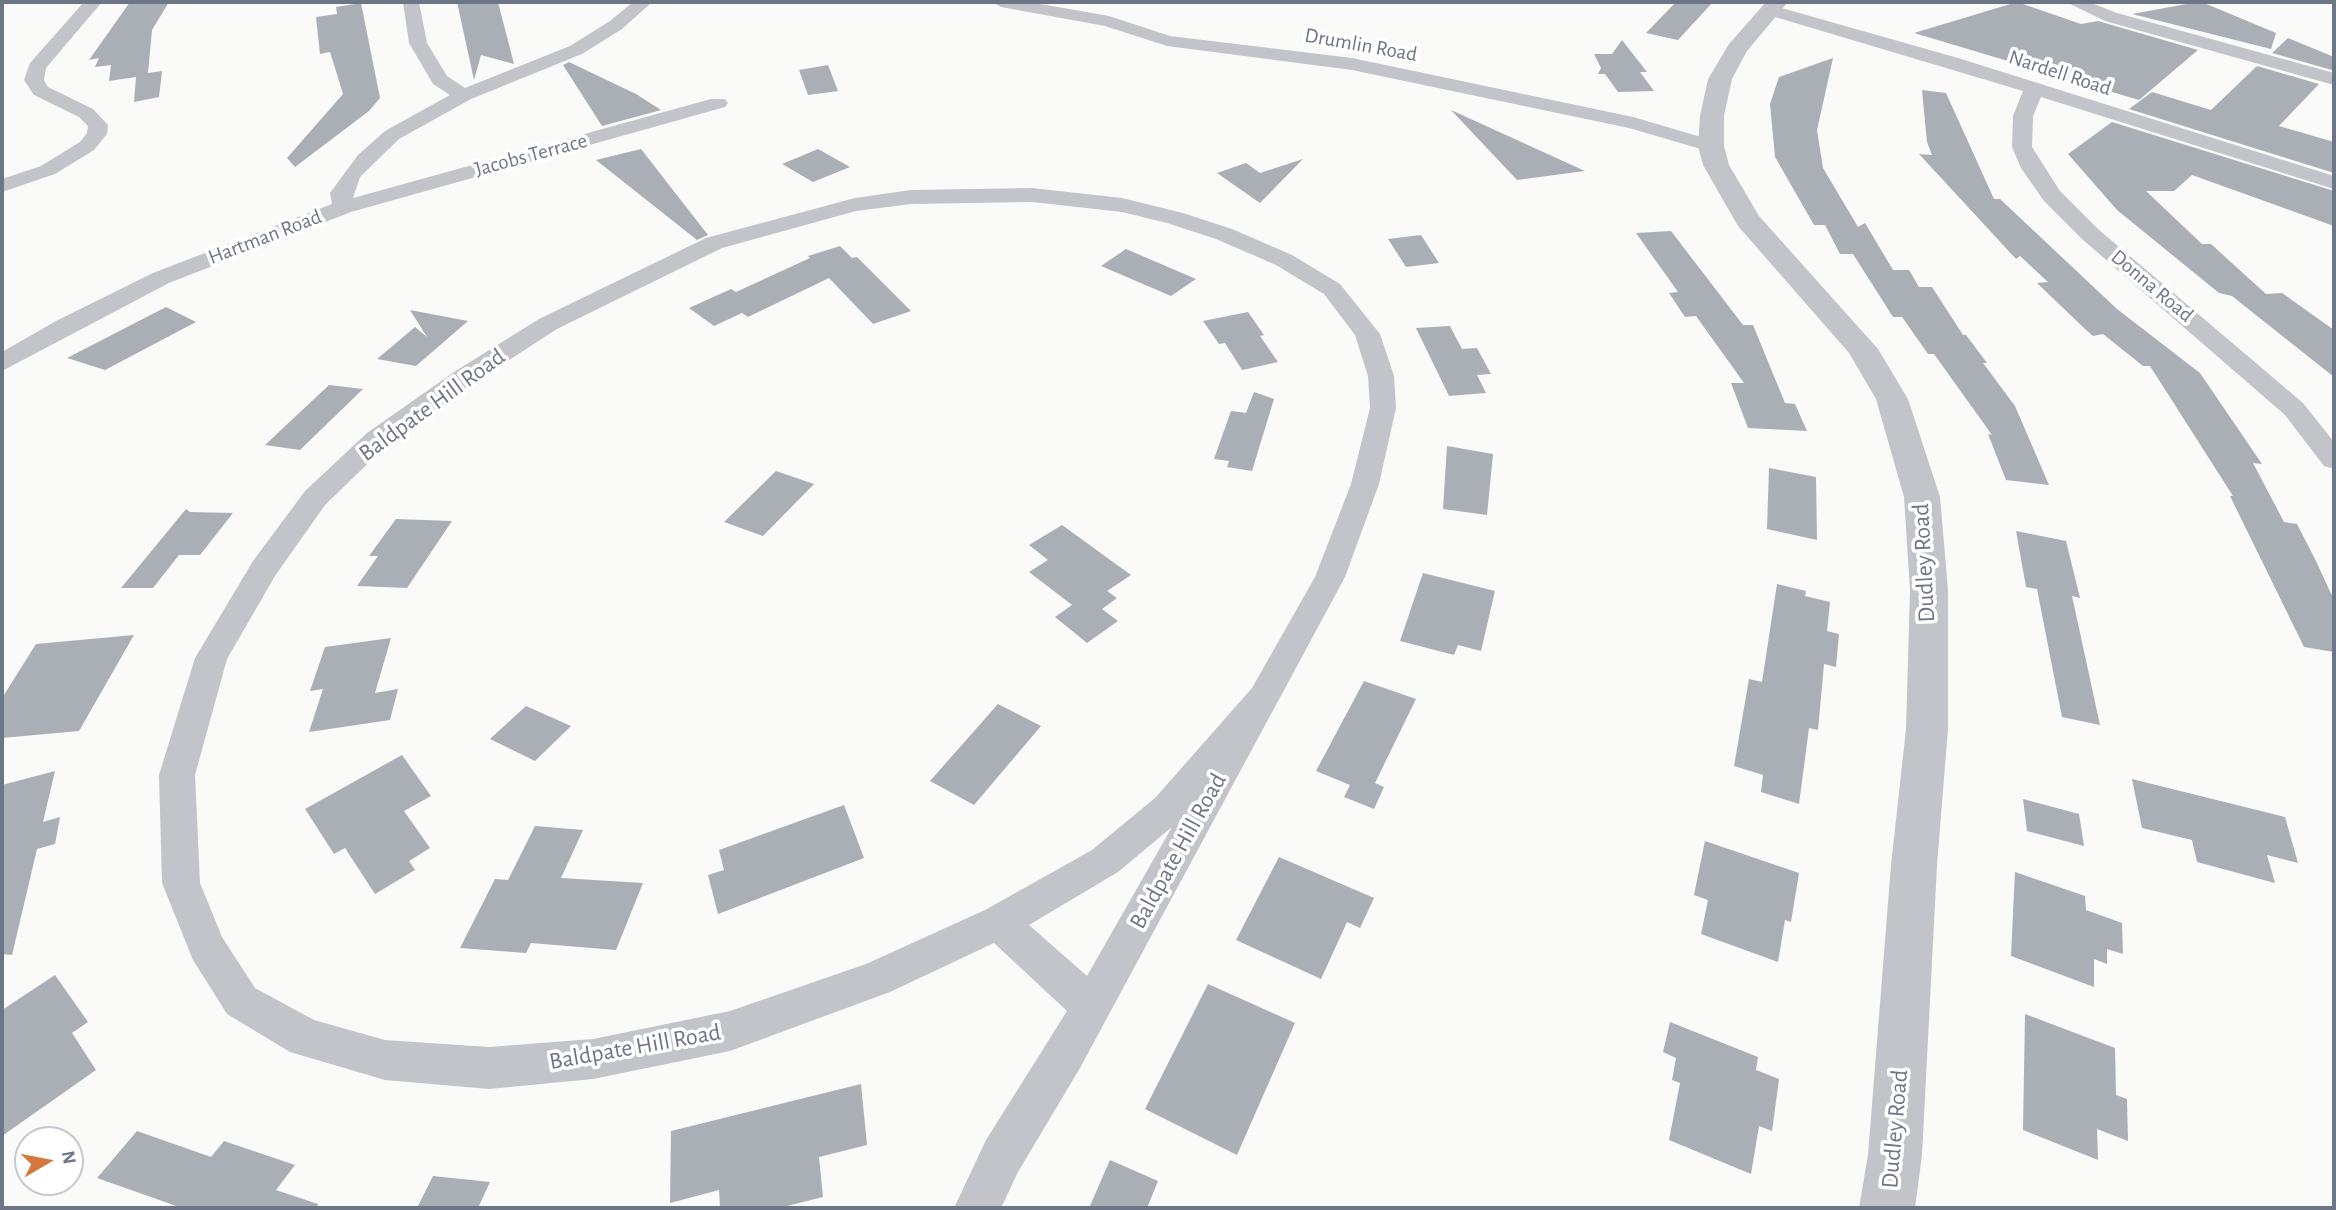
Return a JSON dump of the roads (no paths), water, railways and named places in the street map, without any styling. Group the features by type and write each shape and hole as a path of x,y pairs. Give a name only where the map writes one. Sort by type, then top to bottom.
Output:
{"street":[{"path":"2,186 48,170 86,146 97,134 98,125 86,113 41,91 34,80 37,67 93,2"},
{"path":"411,2 418,43 440,80 464,95"},
{"name":"Hartman Road","path":"2,363 65,326 161,278 343,207 341,193 365,159 392,135 464,95 576,50 616,25 643,2"},
{"name":"Drumlin Road","path":"1001,2 1109,21 1167,41 1352,64 1623,121 1711,146"},
{"path":"2075,2 2112,17 2334,79"},
{"name":"Dudley Road","path":"1774,6 1737,49 1720,79 1712,116 1711,146 1726,186 1748,220 1862,349 1892,398 1922,497 1929,590 1927,729 1914,865 1895,1155 1887,1208"},
{"name":"Nardell Road","path":"1774,6 2334,183"},
{"name":"Donna Road","path":"2034,89 2023,116 2022,147 2032,168 2052,196 2090,234 2294,409 2334,460"},
{"name":"Jacobs Terrace","path":"343,207 718,103"},
{"name":"Baldpate Hill Road","path":"977,1208 1002,1156 1091,1006 1264,697 1330,577 1365,484 1382,408 1381,376 1367,334 1332,289 1284,260 1224,234 1175,218 1122,205 1032,195 911,197 855,205 714,243 641,276 548,324 463,378 377,439 315,498 264,569 211,658 177,775 181,883 207,947 241,1001 305,1038 385,1060 502,1067 593,1059 730,1031 876,979 999,922 1105,861 1168,809 1264,697"},
{"path":"999,922 1091,1006"}]}
